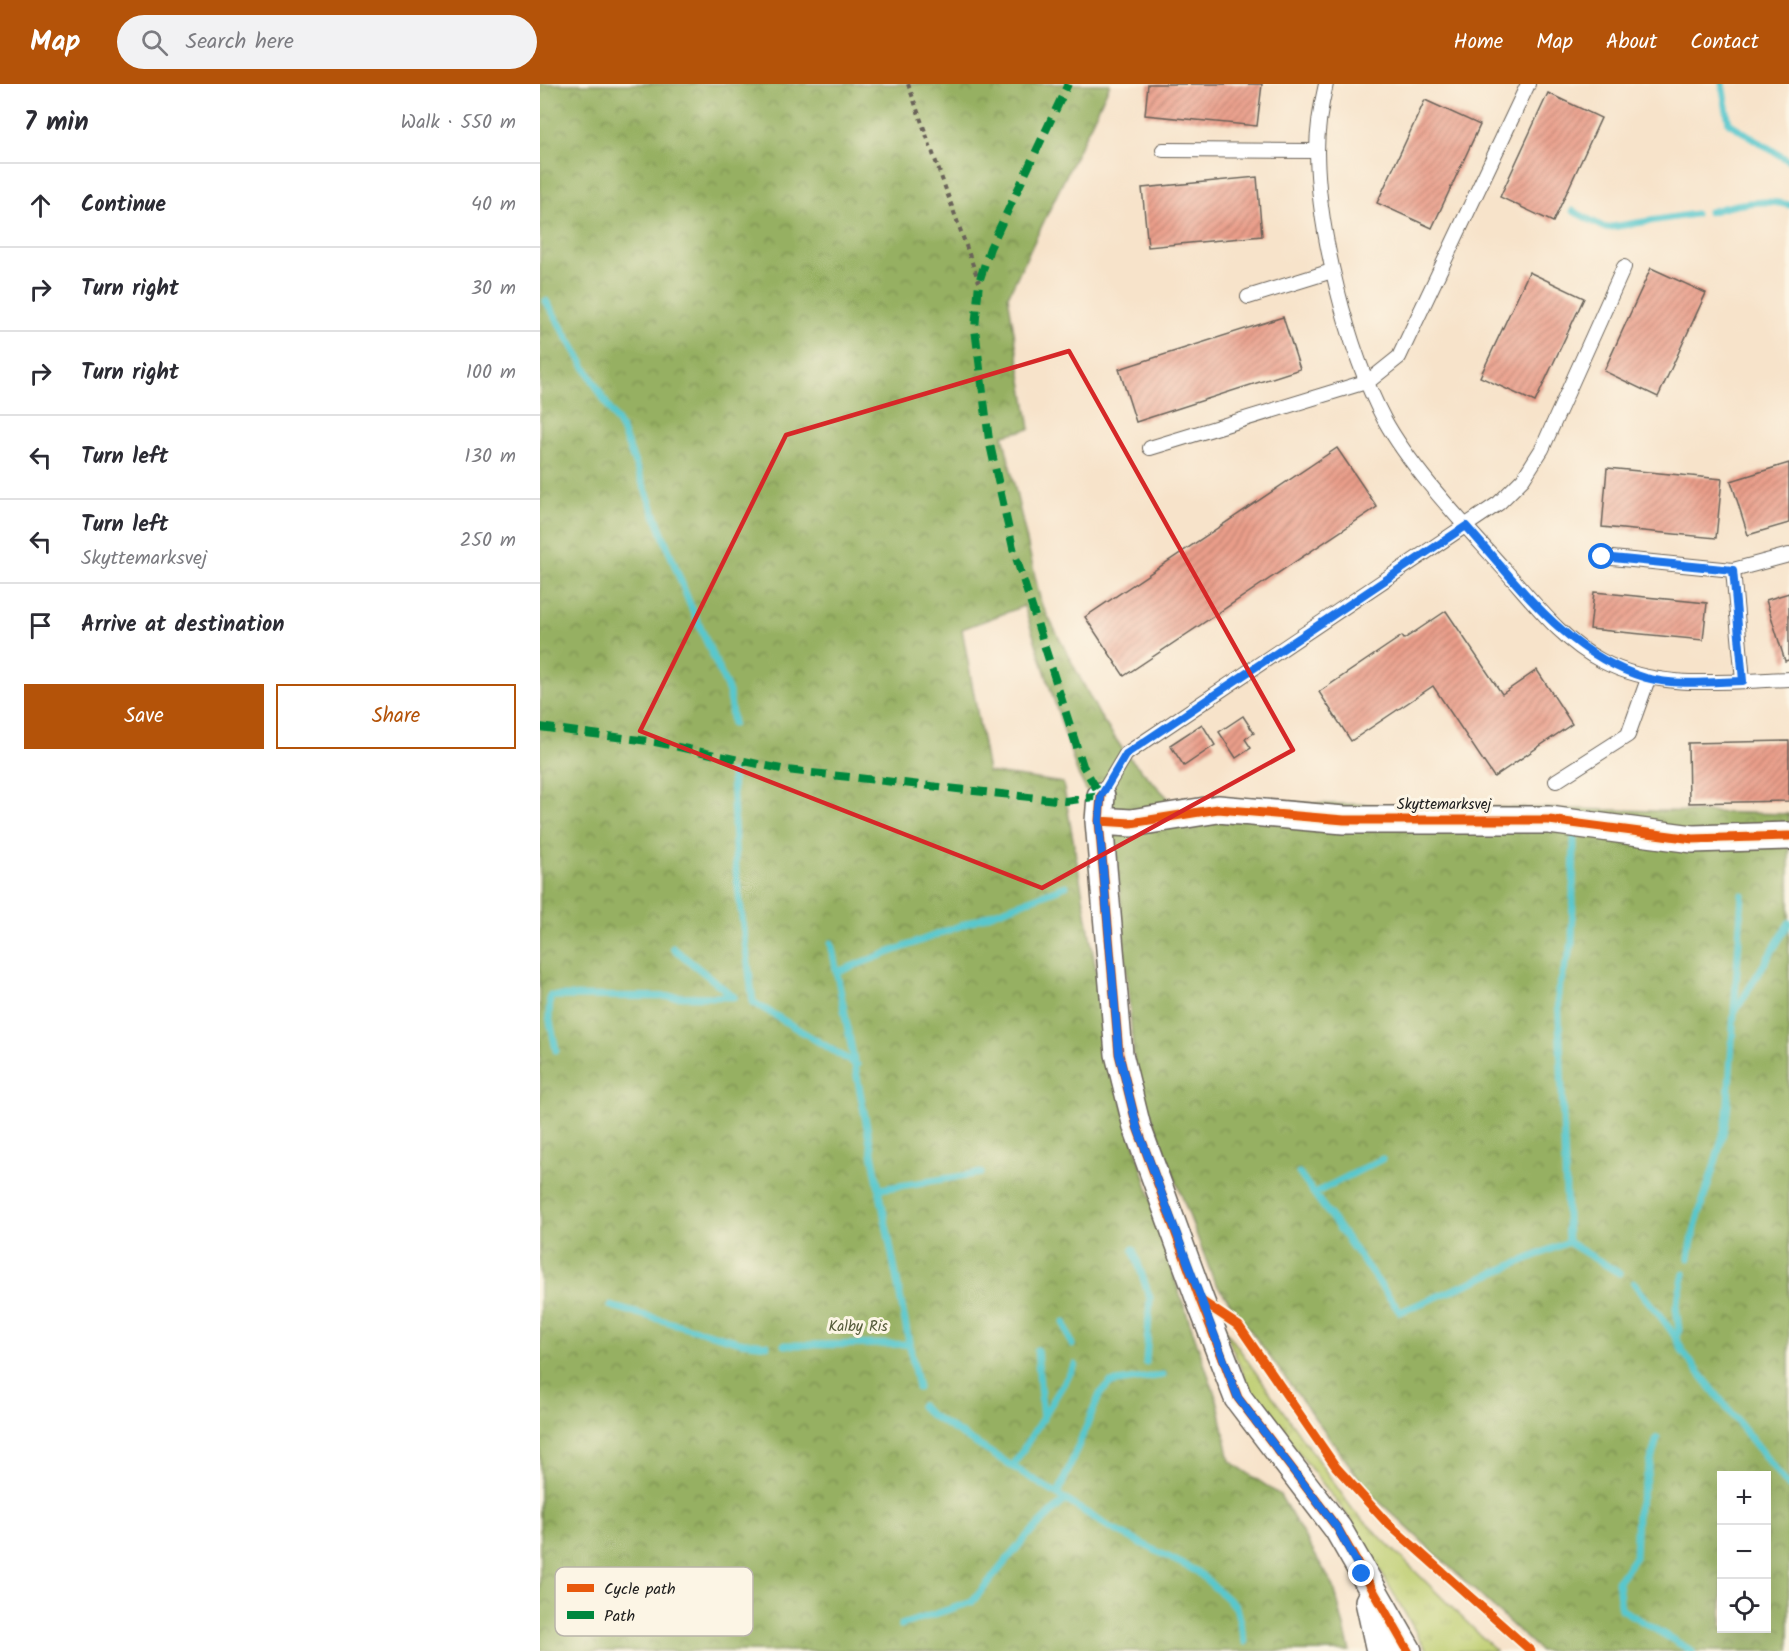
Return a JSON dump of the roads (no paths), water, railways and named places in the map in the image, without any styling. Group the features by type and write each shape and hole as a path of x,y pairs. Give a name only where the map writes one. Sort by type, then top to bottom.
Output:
{"street":[{"name":"Skyttemarksvej","path":"1100,808 1131,823 1218,809 1344,820 1549,820 1693,838 1789,836"},
{"path":"1100,808 1119,1054 1137,1127 1238,1398 1338,1529 1408,1651"},
{"path":"1362,1574 1380,1651"}],"lane":[{"path":"1326,84 1317,151 1332,271 1357,354 1384,419 1415,464 1466,526 1562,632 1601,660 1648,678 1690,682 1789,680"},
{"path":"1150,448 1369,381 1400,357 1528,84"},
{"path":"1164,150 1317,151"},
{"path":"1100,808 1126,754 1466,526 1499,503 1523,479 1542,449 1624,267"},
{"path":"1248,297 1332,271"},
{"path":"1602,557 1733,570 1789,555"},
{"path":"1733,570 1743,681"},
{"path":"1556,781 1628,735 1648,678"}],"waterway":[{"path":"1722,84 1729,123 1789,161"},
{"path":"1709,212 1749,203 1769,202 1789,205"},
{"path":"1573,211 1605,228 1695,214"},
{"path":"546,301 622,430 689,602 729,692 733,724"},
{"path":"732,773 736,871 753,1002 857,1065"},
{"path":"1574,837 1572,944 1558,991 1568,1242 1619,1273"},
{"path":"837,972 1066,886"},
{"path":"1689,1258 1727,1116 1742,895"},
{"path":"1736,1010 1789,923"},
{"path":"831,943 918,1388"},
{"path":"673,948 734,997"},
{"path":"556,1050 549,1016 550,996 734,997"},
{"path":"1315,1193 1382,1159"},
{"path":"880,1189 981,1173"},
{"path":"1299,1173 1400,1312 1568,1242"},
{"path":"1133,1249 1150,1298 1146,1362"},
{"path":"1676,1336 1679,1330 1676,1307 1684,1274"},
{"path":"1634,1283 1667,1326 1683,1352 1789,1487"},
{"path":"611,1306 740,1342 767,1345"},
{"path":"1064,1322 1072,1345"},
{"path":"784,1345 910,1344"},
{"path":"1037,1350 1043,1419"},
{"path":"1013,1466 1075,1365"},
{"path":"1058,1494 1100,1394 1110,1383 1163,1375"},
{"path":"921,1406 929,1414 1109,1527 1198,1572 1236,1607 1245,1642"},
{"path":"1657,1438 1637,1513 1635,1557 1618,1581 1621,1609 1692,1651"},
{"path":"901,1625 972,1602 1025,1538 1066,1499"}],"park label":[{"name":"Kalby Ris","path":"858,1327"}]}
